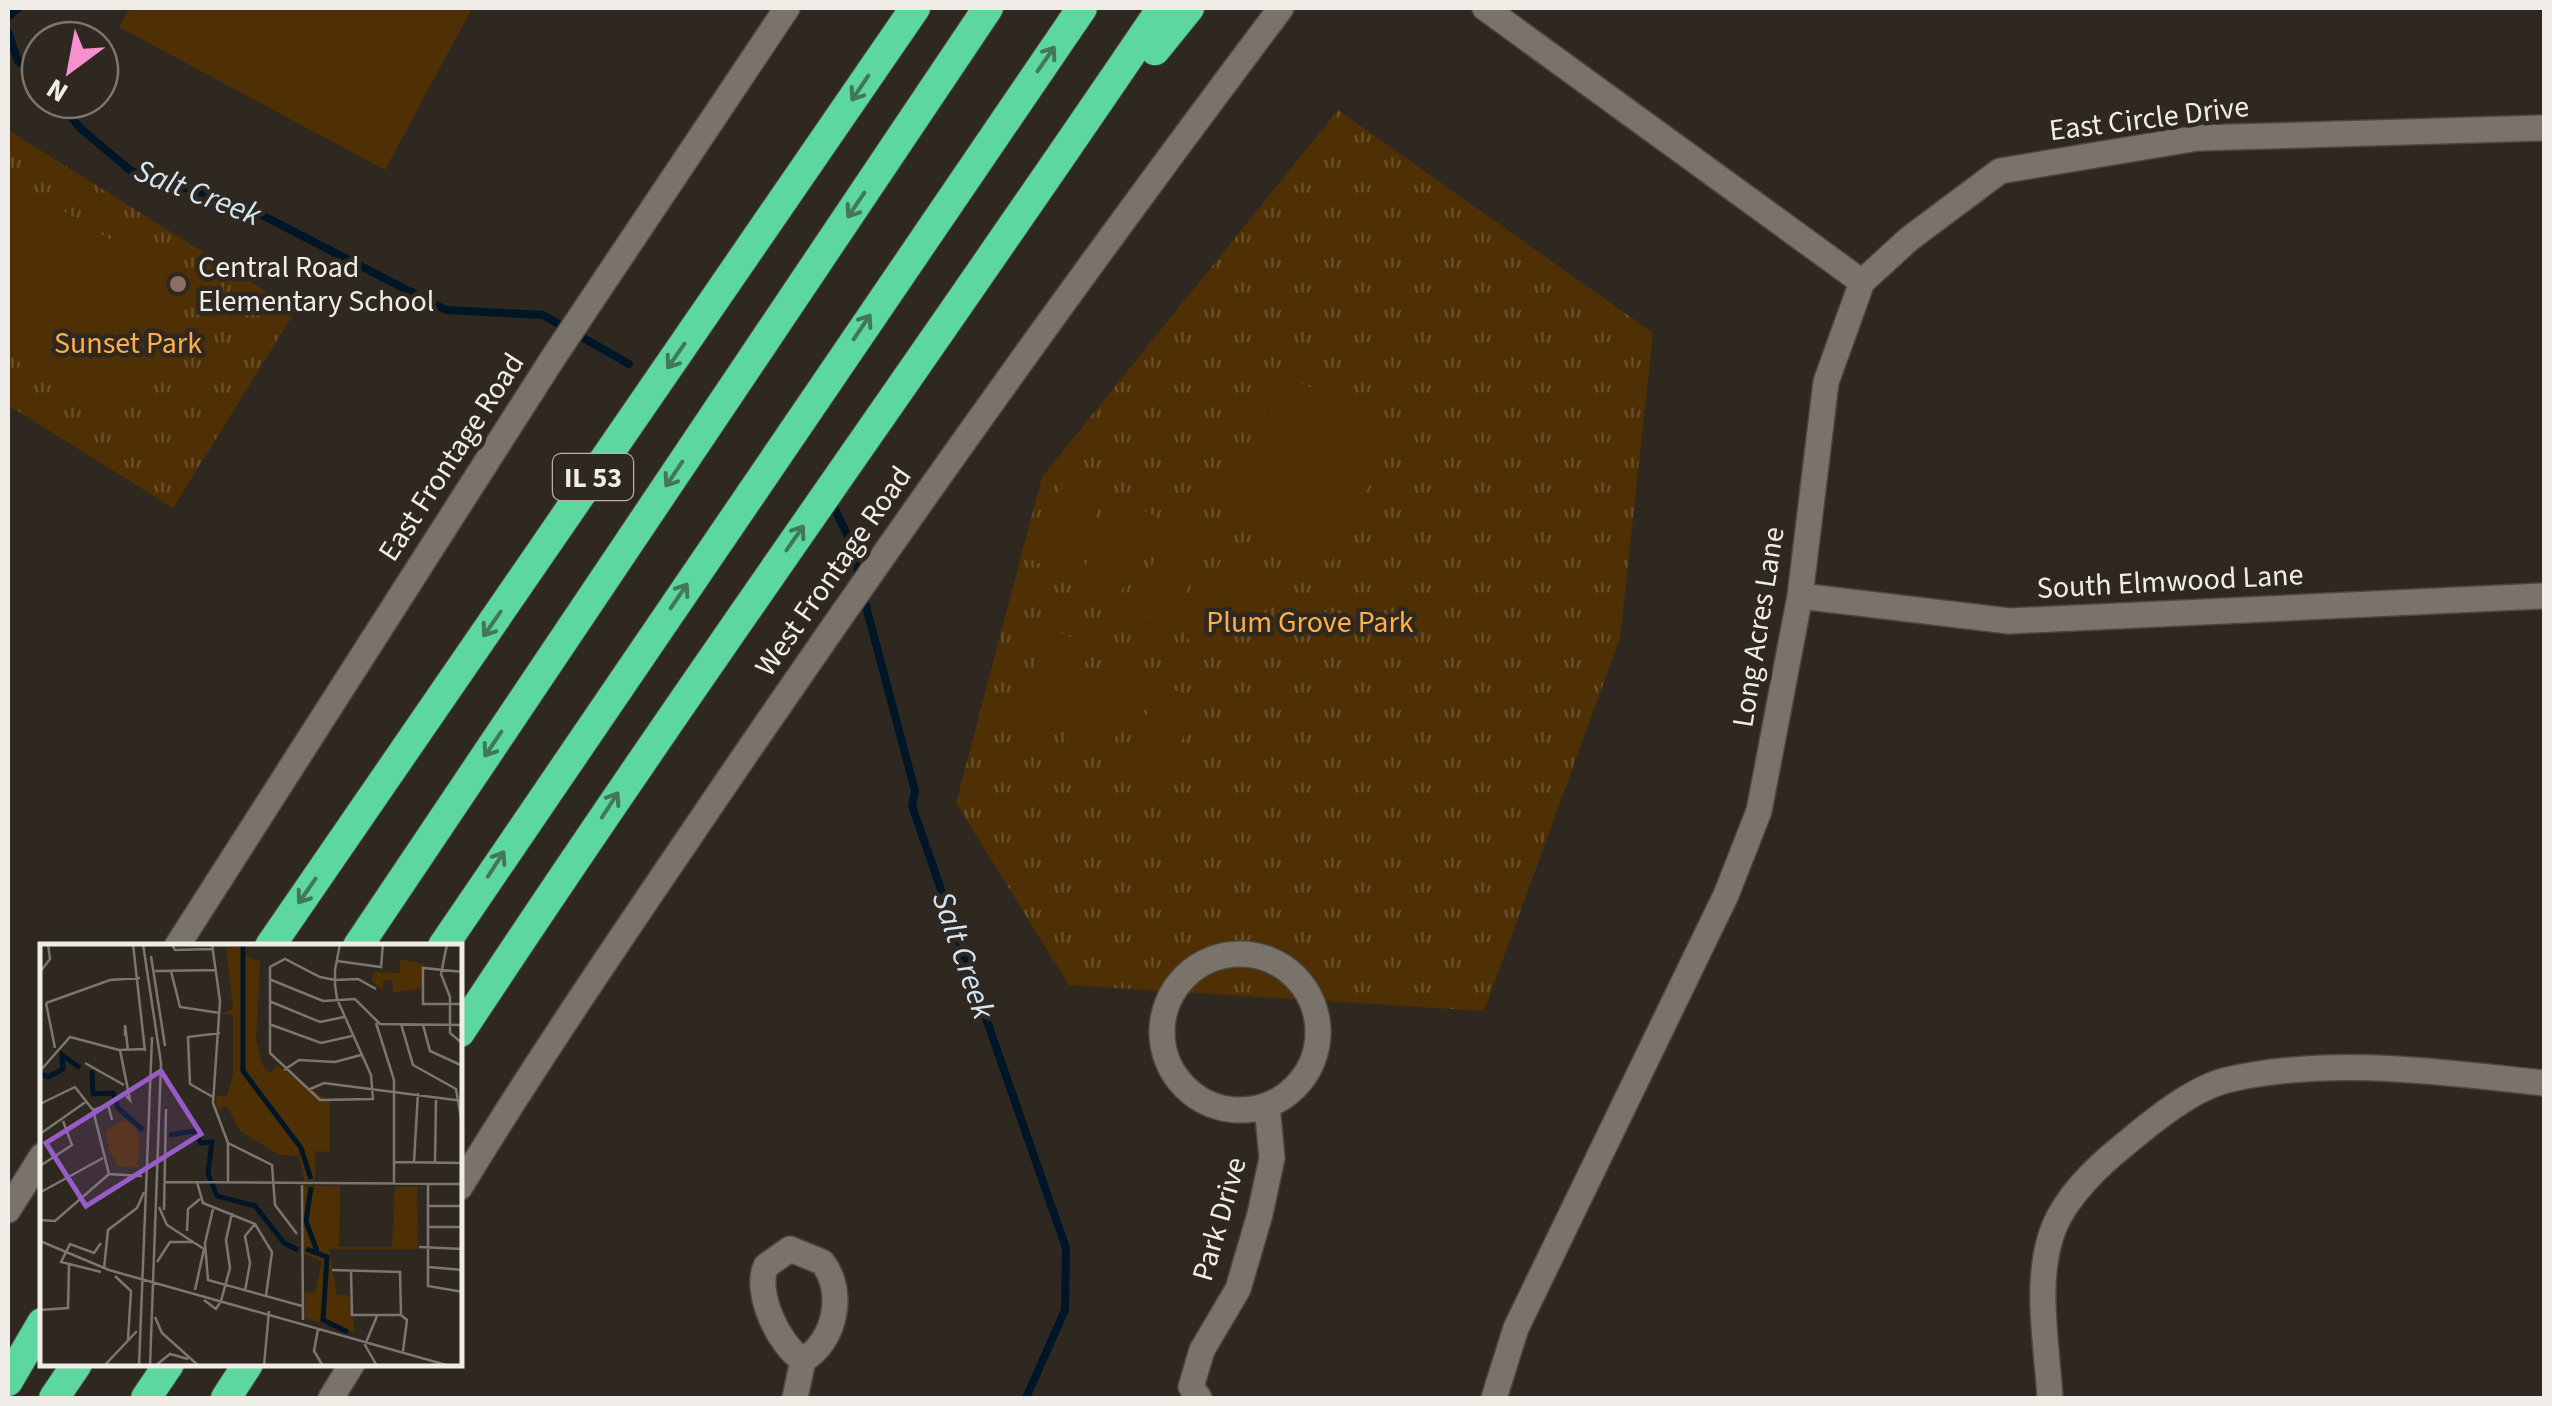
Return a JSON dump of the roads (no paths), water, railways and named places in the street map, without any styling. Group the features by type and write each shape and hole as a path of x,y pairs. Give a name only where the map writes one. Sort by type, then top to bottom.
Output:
{"highway":[{"name":"IL 53","path":"271,944 915,8"},
{"name":"IL 53","path":"359,944 988,8"},
{"path":"444,944 1082,8"},
{"path":"462,1029 647,748 1002,246 1162,8"},
{"path":"1002,246 1188,8"},
{"path":"8,1381 40,1325"},
{"path":"54,1398 76,1366"},
{"path":"146,1398 168,1366"},
{"path":"226,1398 247,1366"}],"street":[{"name":"East Frontage Road","path":"178,944 596,292 787,8"},
{"name":"West Frontage Road","path":"462,1184 606,959 836,621 1149,183 1281,8"},
{"path":"1484,8 1862,282"},
{"name":"East Circle Drive","path":"1862,282 1908,239 2000,170 2198,138 2544,128"},
{"name":"Long Acres Lane","path":"1494,1398 1516,1328 1726,895 1759,811 1800,596 1826,382 1862,282"},
{"name":"South Elmwood Lane","path":"1800,596 2009,621 2544,596"},
{"path":"1249,955 1274,962 1295,977 1310,998 1318,1023 1316,1049 1307,1074 1290,1093 1267,1106 1242,1110 1206,1101 1176,1078 1165,1054 1162,1029 1167,1004 1180,982 1199,966 1223,956 1249,955"},
{"path":"2050,1398 2043,1285 2055,1225 2100,1164 2157,1118 2224,1081 2299,1072 2404,1067 2544,1083"},
{"name":"Park Drive","path":"1198,1398 1191,1387 1202,1350 1238,1289 1264,1196 1272,1158 1267,1106"},
{"path":"8,1210 40,1159"},
{"path":"794,1398 803,1360"},
{"path":"331,1398 351,1366"}],"waterway":[{"name":"Salt Creek","path":"8,17 18,8"},
{"name":"Salt Creek","path":"8,32 20,63"},
{"name":"Salt Creek","path":"73,120 131,171 248,208 446,310 543,315 629,364"},
{"name":"Salt Creek","path":"834,507 852,545 859,576"},
{"name":"Salt Creek","path":"863,595 915,791 912,806 1066,1248 1065,1310 1026,1398"}],"place":[{"name":"Central Road Elementary School","path":"178,284"}],"park label":[{"name":"Sunset Park","path":"128,343"},
{"name":"Plum Grove Park","path":"1310,622"}]}
